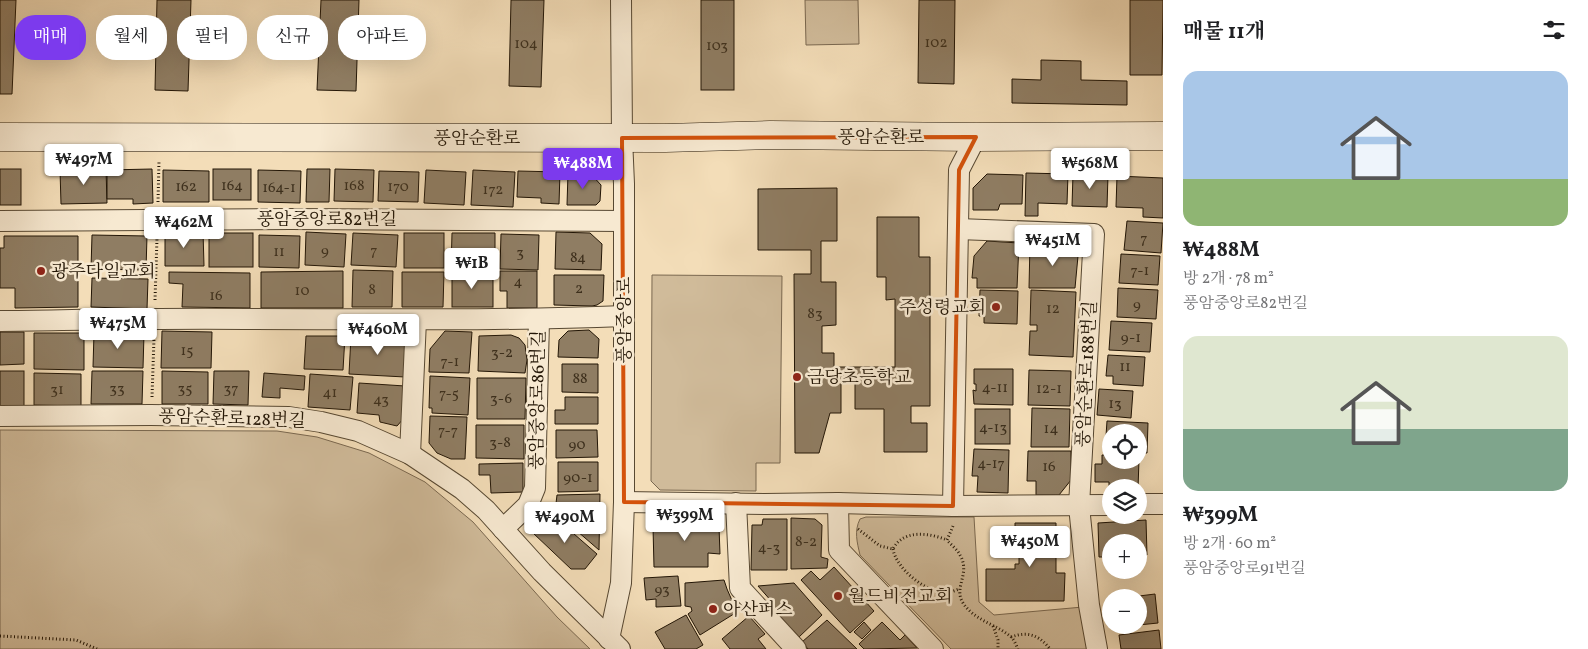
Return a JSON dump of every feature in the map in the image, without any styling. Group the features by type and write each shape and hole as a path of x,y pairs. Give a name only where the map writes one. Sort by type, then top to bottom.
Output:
{"street":[{"name":"풍암중앙로","path":"614,644 622,584 624,502 624,221 621,0"},
{"name":"풍암순환로","path":"0,137 665,138 770,136 1163,136"},
{"path":"953,514 959,170 976,137"},
{"name":"풍암중앙로82번길","path":"0,221 624,221"},
{"name":"풍암순환로188번길","path":"958,229 1094,234 1079,506 1089,605 1097,649"},
{"name":"풍암중앙로86번길","path":"0,321 155,319 416,320 624,316"},
{"name":"풍암중앙로86번길","path":"503,530 528,505 535,488 539,319"},
{"path":"410,454 416,320"},
{"name":"풍암순환로128번길","path":"0,416 151,415 289,417 358,431 410,454 462,489 486,510 542,572 614,644"},
{"path":"624,502 838,503 953,514 1102,505"},
{"path":"736,503 740,588 796,649"},
{"path":"838,503 839,550 933,649"},
{"path":"1147,504 1163,504"}],"path":[{"path":"151,415 159,137"},
{"path":"947,540 953,528 953,514"},
{"path":"837,525 856,528 880,546 892,549"},
{"path":"892,549 899,540 910,536 934,534 947,540 960,555 963,564 963,577 959,589 960,598 965,606 978,618 1011,637 1018,649"},
{"path":"892,549 900,565 926,588 944,593 959,589"},
{"path":"993,625 998,640 998,649"},
{"path":"1011,637 1020,634 1032,635 1039,638 1050,649"},
{"path":"0,636 76,640 98,649"}],"highlighted area":[{"path":"976,137 959,170 953,506 624,502 622,138"}],"shaded area":[{"path":"805,0 858,0 859,44 806,45"},
{"path":"652,275 782,276 780,463 756,463 756,491 660,490 651,481"},
{"path":"0,430 277,431 317,437 369,453 425,482 473,522 557,617 590,649 0,649"},
{"path":"866,517 974,517 979,602 994,615 1083,607 1090,649 951,649 860,555 857,528 860,519"}],"building":[{"path":"0,0 16,0 12,94 0,94"},
{"path":"157,0 191,0 191,15 177,15 177,60 189,60 188,91 155,90 156,60 167,60 167,15 157,15"},
{"path":"321,0 359,0 359,15 338,15 338,60 357,60 356,91 317,90 318,60 328,60 328,15 320,15"},
{"path":"511,0 544,0 541,87 509,86"},
{"path":"701,0 734,0 734,90 701,90"},
{"path":"919,0 955,0 954,84 918,83"},
{"path":"1130,0 1163,0 1162,75 1130,75"},
{"path":"1041,60 1081,61 1081,80 1127,81 1127,105 1012,103 1012,79 1041,80"},
{"path":"0,169 21,169 21,205 0,205"},
{"path":"106,169 107,203 61,204 60,170"},
{"path":"152,169 153,203 133,204 133,199 107,199 107,170"},
{"path":"213,169 251,169 251,200 213,200"},
{"path":"307,169 330,169 329,202 306,202"},
{"path":"335,169 374,170 373,202 334,201"},
{"path":"163,170 209,171 209,202 163,202"},
{"path":"258,170 301,171 300,203 258,202"},
{"path":"426,170 466,172 464,205 424,203"},
{"path":"473,170 515,172 513,207 471,205"},
{"path":"379,171 419,172 418,202 378,201"},
{"path":"518,171 560,172 559,204 541,203 541,198 517,197"},
{"path":"568,173 590,173 601,185 600,201 596,205 567,205"},
{"path":"1026,173 1068,174 1067,204 1038,203 1038,216 1025,216"},
{"path":"987,174 1023,175 1022,204 1000,204 998,210 973,210 973,188"},
{"path":"1073,174 1108,175 1107,207 1072,206"},
{"path":"1117,176 1163,178 1163,218 1143,217 1143,208 1116,207"},
{"path":"837,188 837,241 821,241 821,282 836,282 836,325 822,326 822,353 834,353 834,367 895,367 895,299 886,300 886,277 877,277 877,217 919,217 919,257 930,257 930,406 911,406 911,423 927,423 927,452 884,452 884,409 855,409 855,381 841,381 841,413 830,413 819,453 795,453 794,274 811,274 811,250 758,250 758,189"},
{"path":"1127,221 1163,223 1161,253 1124,250"},
{"path":"203,231 204,266 165,266 165,232"},
{"path":"306,232 346,234 344,267 305,265"},
{"path":"556,232 590,233 602,244 601,270 555,269"},
{"path":"209,233 253,233 253,267 209,267"},
{"path":"353,233 398,235 396,267 351,265"},
{"path":"404,233 444,233 444,268 404,268"},
{"path":"452,233 495,233 495,270 451,270"},
{"path":"501,234 539,235 538,270 500,269"},
{"path":"92,235 147,236 146,270 91,269"},
{"path":"259,235 300,236 299,268 259,267"},
{"name":"광주다일교회","path":"4,236 78,236 78,307 15,308 15,288 0,288 0,248 4,248"},
{"path":"987,241 1019,243 1017,288 977,288 977,278 972,278 974,256"},
{"path":"1030,244 1070,246 1078,256 1075,288 1029,288"},
{"path":"1121,254 1160,256 1158,285 1119,283"},
{"path":"353,270 393,271 392,307 352,307"},
{"path":"343,271 343,308 261,308 261,272"},
{"path":"500,271 537,271 537,308 507,308 507,291 500,291"},
{"path":"169,272 250,273 250,308 182,307 183,284 169,283"},
{"path":"402,272 444,272 443,307 402,307"},
{"path":"452,273 493,273 493,307 452,307"},
{"path":"554,275 604,275 603,301 592,306 554,305"},
{"path":"92,278 148,279 147,309 91,307"},
{"path":"1118,288 1158,290 1156,319 1117,317"},
{"path":"980,290 1018,291 1017,324 984,323 984,316 979,316"},
{"path":"1031,290 1076,292 1073,357 1029,355 1030,331 1037,331 1037,325 1030,325"},
{"path":"1111,321 1152,323 1150,352 1109,350"},
{"path":"589,330 599,339 598,358 558,357 559,340 568,331"},
{"path":"162,331 212,332 211,368 161,368"},
{"path":"445,331 472,332 469,373 429,372 430,349"},
{"path":"0,332 24,332 24,364 0,365"},
{"path":"34,333 84,333 84,370 34,369"},
{"path":"94,333 144,334 143,368 93,367"},
{"path":"511,335 519,338 525,345 527,360 525,373 478,371 479,336"},
{"path":"306,336 345,336 343,370 304,369"},
{"path":"351,336 407,339 405,377 349,374"},
{"path":"1108,355 1145,357 1143,386 1113,384 1113,376 1106,376"},
{"path":"562,364 598,364 598,393 562,392"},
{"path":"974,369 1013,369 1013,405 974,404 973,390 976,391 976,384 974,384"},
{"path":"1029,370 1071,371 1070,406 1028,405"},
{"path":"0,371 24,371 24,406 0,406"},
{"path":"92,371 143,371 142,404 91,404"},
{"path":"162,371 208,372 208,404 162,404"},
{"path":"214,371 249,371 248,405 213,404"},
{"path":"34,373 81,374 81,406 34,405"},
{"path":"264,373 305,376 304,390 280,388 280,398 262,397"},
{"path":"310,374 353,377 350,410 308,407"},
{"path":"430,376 470,378 468,415 432,413 432,408 429,408"},
{"path":"477,378 526,378 525,419 477,419"},
{"path":"359,383 405,386 404,418 397,426 380,422 379,415 357,413"},
{"path":"1099,389 1133,391 1131,418 1097,415"},
{"path":"565,397 598,397 598,424 555,424 555,410 565,410"},
{"path":"1032,408 1070,409 1069,447 1031,447"},
{"path":"975,409 1010,409 1010,444 975,444"},
{"path":"430,416 467,417 465,459 451,459 437,453 429,443"},
{"path":"1107,421 1148,423 1147,453 1147,424 1107,424"},
{"path":"476,425 524,425 524,459 476,458"},
{"path":"556,430 597,430 598,457 556,458"},
{"path":"974,449 1009,450 1008,493 977,492 978,476 972,476"},
{"path":"1028,451 1071,451 1071,480 1059,495 1036,495 1036,481 1027,481"},
{"path":"558,462 598,462 598,491 558,492"},
{"path":"523,463 523,492 491,493 490,475 479,475 479,464"},
{"path":"1095,464 1102,464 1102,469 1139,469 1138,479 1102,479 1102,482 1095,482"},
{"path":"600,494 599,550 555,512 557,495"},
{"path":"550,513 597,554 585,569 571,569 533,533"},
{"path":"663,518 710,518 719,527 720,554 708,553 708,567 654,567 653,527"},
{"path":"791,518 815,519 822,525 821,557 828,559 827,568 791,569"},
{"path":"763,519 787,519 787,570 751,570 752,525 762,525"},
{"path":"1015,523 1056,523 1056,573 1065,573 1064,601 986,601 986,569 1015,569 1015,564 1019,564 1019,554 1015,554"},
{"path":"1098,523 1146,524 1146,534 1102,534 1102,557 1099,557"},
{"name":"월드비전교회","path":"834,567 874,611 850,633 801,580 811,571 820,580"},
{"path":"678,576 681,606 656,607 656,599 646,600 644,578"},
{"name":"아산퍼스","path":"724,580 737,612 700,635 688,614 692,611 691,607 685,606 685,583"},
{"path":"794,583 822,615 799,637 769,605 773,603 758,586"},
{"path":"1155,594 1158,623 1147,624 1147,595"},
{"path":"686,615 703,645 696,649 665,649 655,632"},
{"path":"749,616 765,634 758,639 766,649 730,649 722,639"},
{"path":"827,620 857,649 808,649 802,642"},
{"path":"864,622 871,630 862,639 854,632"},
{"path":"882,622 900,640 905,635 917,648 864,649 859,644"},
{"path":"1159,630 1161,649 1121,649 1119,635 1147,634 1147,632"}],"place":[{"name":"광주다일교회","path":"41,271"},
{"name":"주성령교회","path":"996,307"},
{"name":"금당초등학교","path":"797,377"},
{"name":"월드비전교회","path":"838,596"},
{"name":"아산퍼스","path":"713,609"}]}
